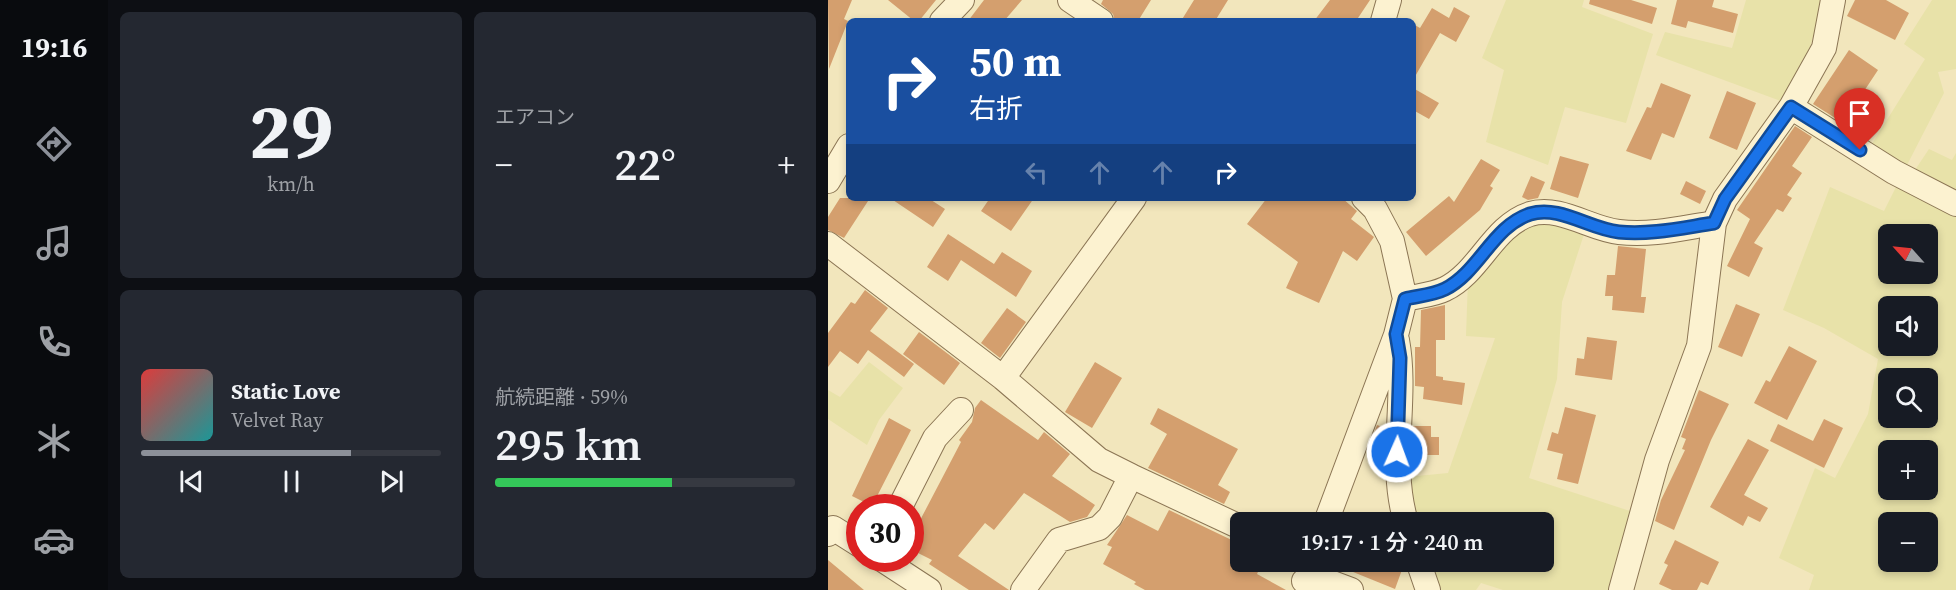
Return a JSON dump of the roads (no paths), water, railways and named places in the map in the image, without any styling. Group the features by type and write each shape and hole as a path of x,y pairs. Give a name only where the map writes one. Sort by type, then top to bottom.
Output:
{"street":[{"path":"945,18 962,0"},
{"path":"1070,0 1097,18"},
{"path":"1384,18 1389,0"},
{"path":"1621,590 1657,460 1699,346 1714,223 1725,199 1791,107 1824,48 1833,0"},
{"path":"1791,107 1894,171 1956,204"},
{"path":"828,181 846,151"},
{"path":"1003,378 1132,201"},
{"path":"1330,512 1396,334 1405,299 1392,242 1375,209 1367,201"},
{"path":"1405,299 1444,290 1461,278 1510,225 1530,214 1549,211 1615,232 1646,235 1714,223"},
{"path":"828,244 1003,378 1099,460 1230,522"},
{"path":"1396,334 1400,358 1397,452 1403,512"},
{"path":"907,494 935,438 961,410"},
{"path":"1023,590 1059,540 1099,528 1110,517 1131,476"},
{"path":"828,534 834,528 846,536"},
{"path":"901,572 929,590"},
{"path":"1422,572 1428,590"},
{"path":"1305,577 1327,581 1351,590"}]}
